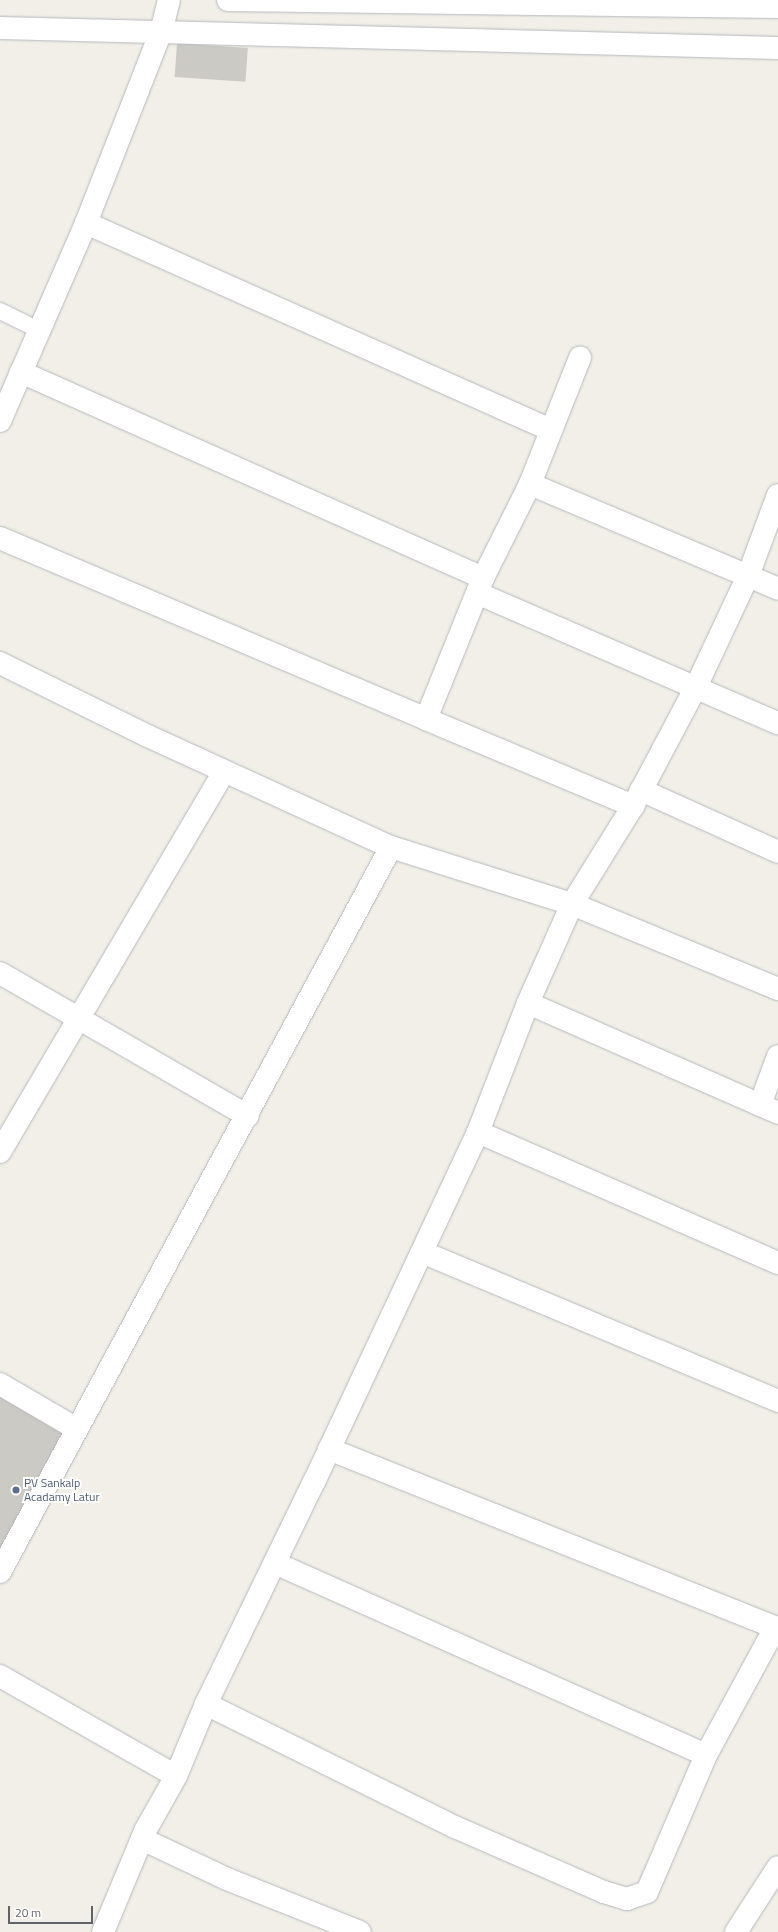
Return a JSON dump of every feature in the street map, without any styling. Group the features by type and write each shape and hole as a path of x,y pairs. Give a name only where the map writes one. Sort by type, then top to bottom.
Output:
{"street":[{"path":"0,421 86,223 160,32 169,0"},
{"path":"228,0 778,7"},
{"path":"0,28 778,48"},
{"path":"86,223 551,430"},
{"path":"426,719 480,586 530,484 580,358"},
{"path":"21,372 480,586 695,689 778,723"},
{"path":"530,484 778,589"},
{"path":"103,1932 142,1839 176,1776 206,1704 275,1563 478,1132 528,1003 572,904 637,798 695,689 748,576 778,496"},
{"path":"0,538 426,719 778,852"},
{"path":"0,663 224,771 391,848 572,904 778,989"},
{"path":"0,1152 224,771"},
{"path":"0,1572 248,1116 391,848"},
{"path":"0,973 248,1116"},
{"path":"528,1003 769,1109 778,1056"},
{"path":"478,1132 778,1264"},
{"path":"422,1252 778,1401"},
{"path":"0,1384 77,1430"},
{"path":"206,1704 455,1828 604,1892 627,1899 647,1892 706,1756 776,1629 329,1449"},
{"path":"275,1563 706,1756"},
{"path":"0,1676 176,1776"},
{"path":"142,1839 228,1879 360,1932"},
{"path":"736,1932 778,1867"}],"lane":[{"path":"0,311 39,330"}],"building":[{"path":"177,43 248,48 245,82 175,77"},
{"name":"PV Sankalp Acadamy Latur","path":"0,1397 64,1431 0,1549"}],"place":[{"name":"PV Sankalp Acadamy Latur","path":"16,1490"}]}
